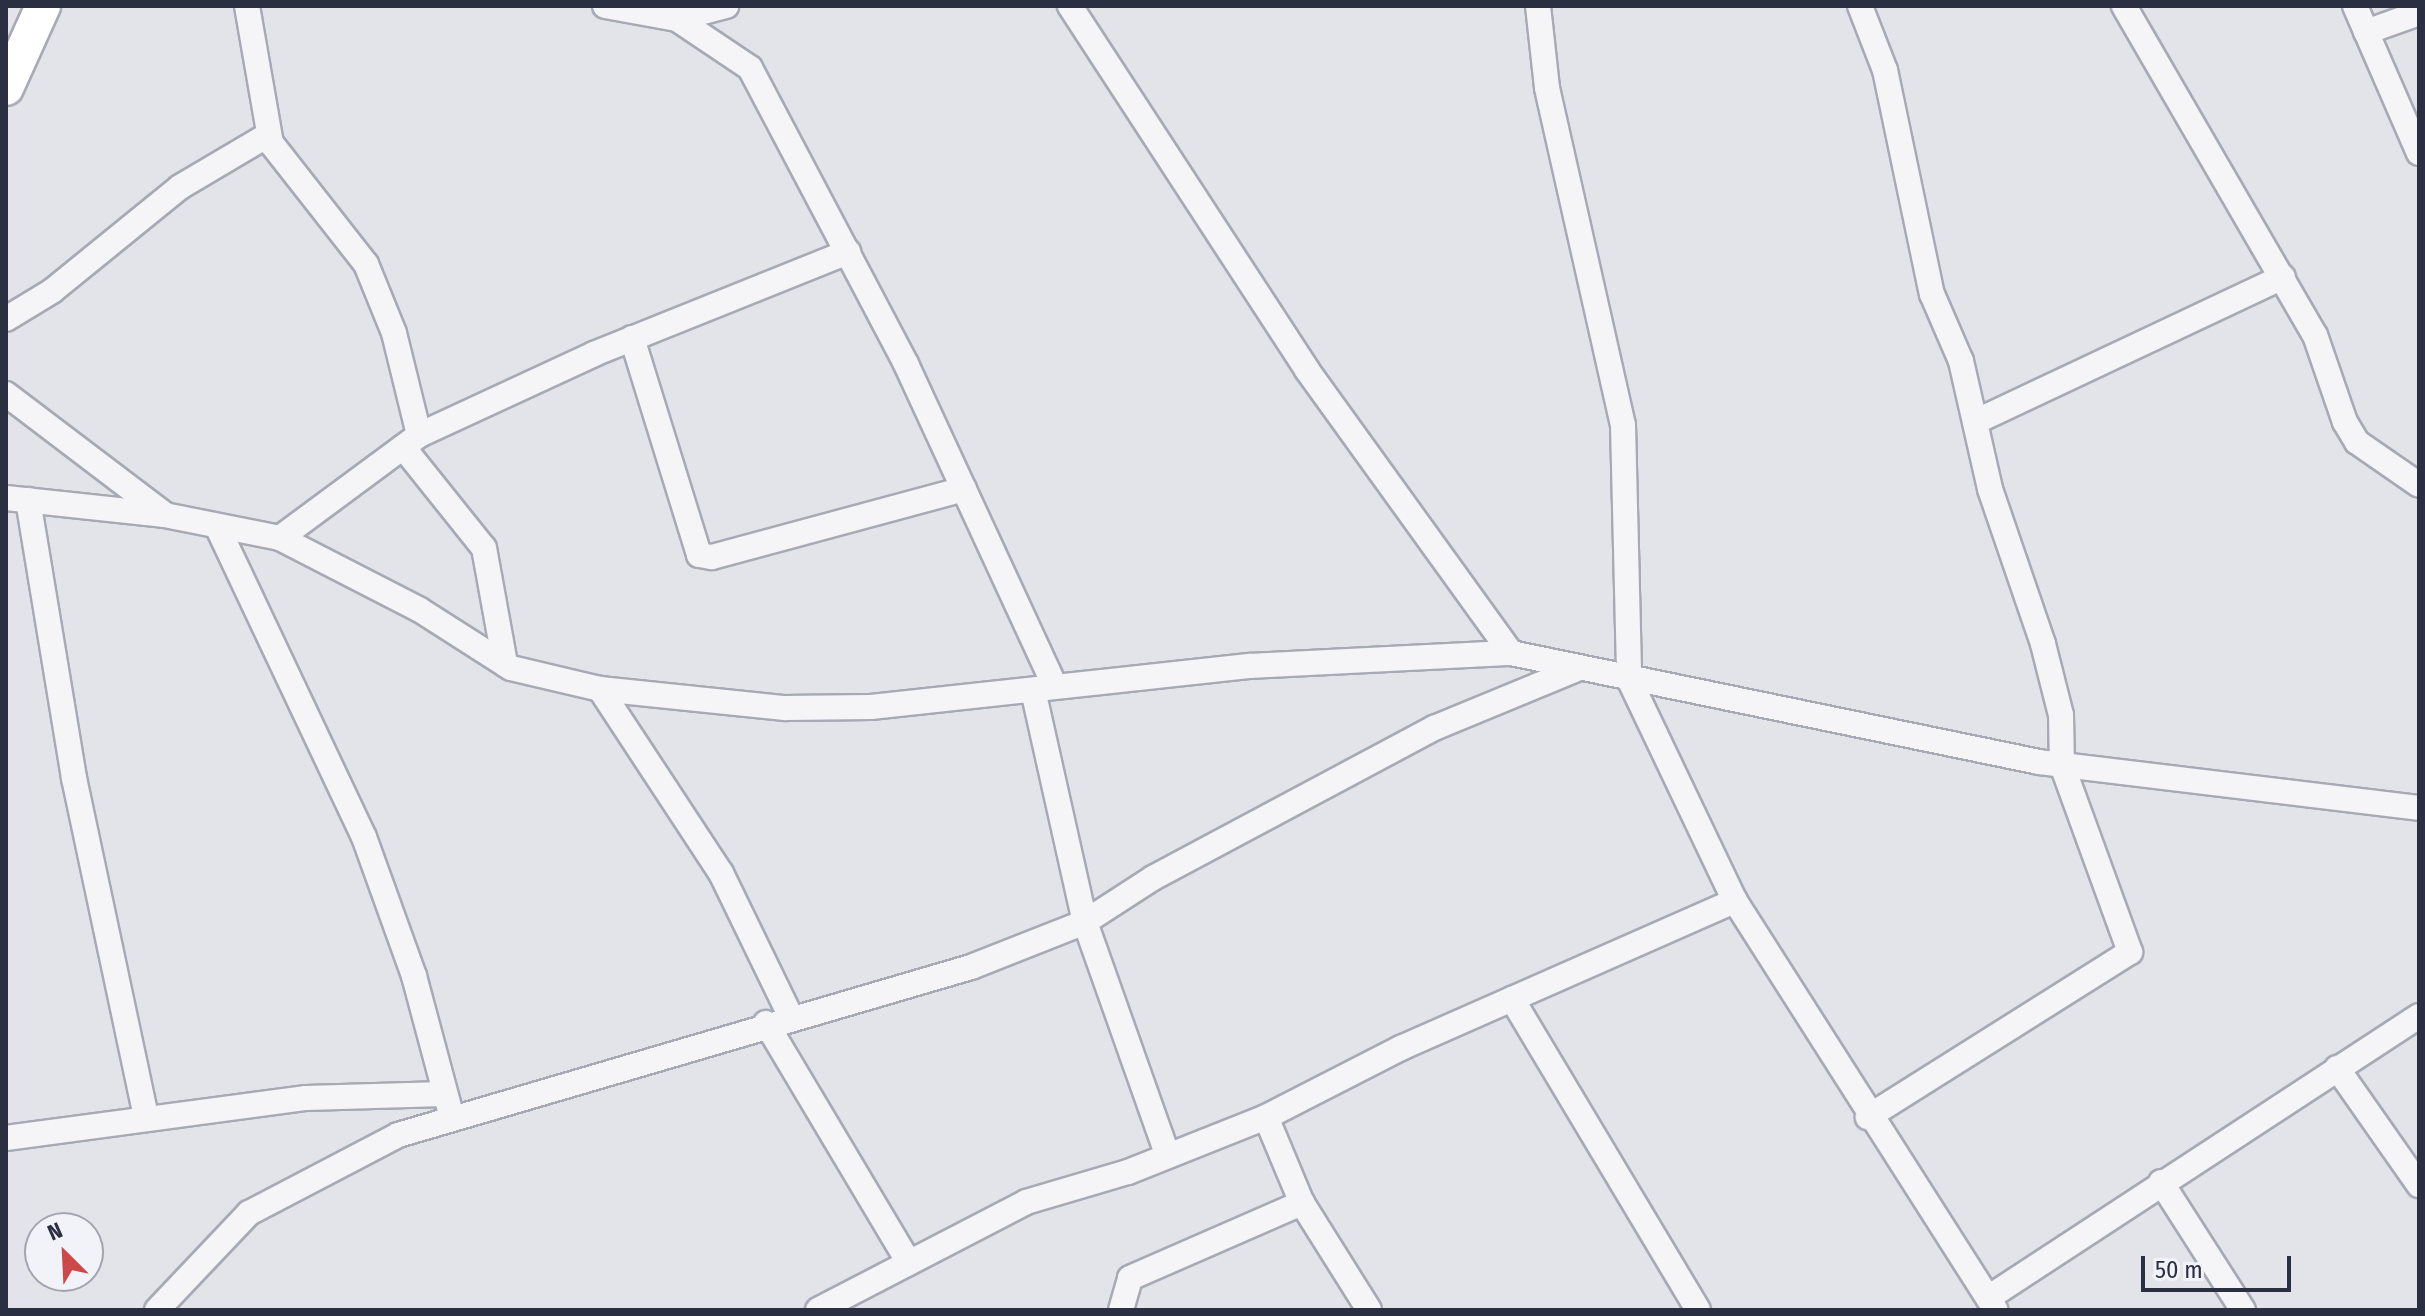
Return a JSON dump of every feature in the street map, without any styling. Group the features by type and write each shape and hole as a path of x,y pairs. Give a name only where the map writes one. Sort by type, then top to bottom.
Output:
{"street":[{"path":"6,88 43,6"},
{"path":"247,6 268,135 283,165 366,264 394,333 411,441 484,548 505,664"},
{"path":"605,6 677,19 750,68 848,252 964,489 1044,688 1085,922 1167,1154"},
{"path":"677,19 726,6"},
{"path":"1070,6 1307,370 1511,653"},
{"path":"1538,6 1547,88 1623,425 1629,679 1735,901 1868,1117 1992,1304 2161,1182 2419,1016"},
{"path":"1860,6 1885,70 1932,294 1977,421 1990,489 2061,715 2062,765 2127,957 1868,1117"},
{"path":"2124,6 2283,277 2357,442 2419,485"},
{"path":"2355,6 2417,137"},
{"path":"2366,32 2419,13"},
{"path":"6,319 52,291 180,187 268,135"},
{"path":"280,538 411,441 632,338 848,252"},
{"path":"1977,421 2283,277"},
{"path":"632,338 699,555 712,557 964,489"},
{"path":"6,394 165,515"},
{"path":"146,1116 17,499 165,515 280,538 420,610 505,664 600,689 785,708 871,707 1251,666 1511,653 1575,670 2062,765 2419,808"},
{"path":"217,526 364,837 414,976 452,1118"},
{"path":"157,1310 249,1213 385,1141 790,1015 971,967 1085,922 1153,878 1434,728 1575,670"},
{"path":"600,689 721,873 790,1015"},
{"path":"818,1310 1026,1202 1266,1117 1512,999 1735,901"},
{"path":"1512,999 1698,1310"},
{"path":"766,1023 909,1263"},
{"path":"2337,1068 2419,1185"},
{"path":"6,1138 146,1116 306,1098 444,1094"},
{"path":"1266,1117 1302,1203 1369,1310"},
{"path":"2161,1182 2243,1310"},
{"path":"1121,1310 1130,1278 1302,1203"}]}
